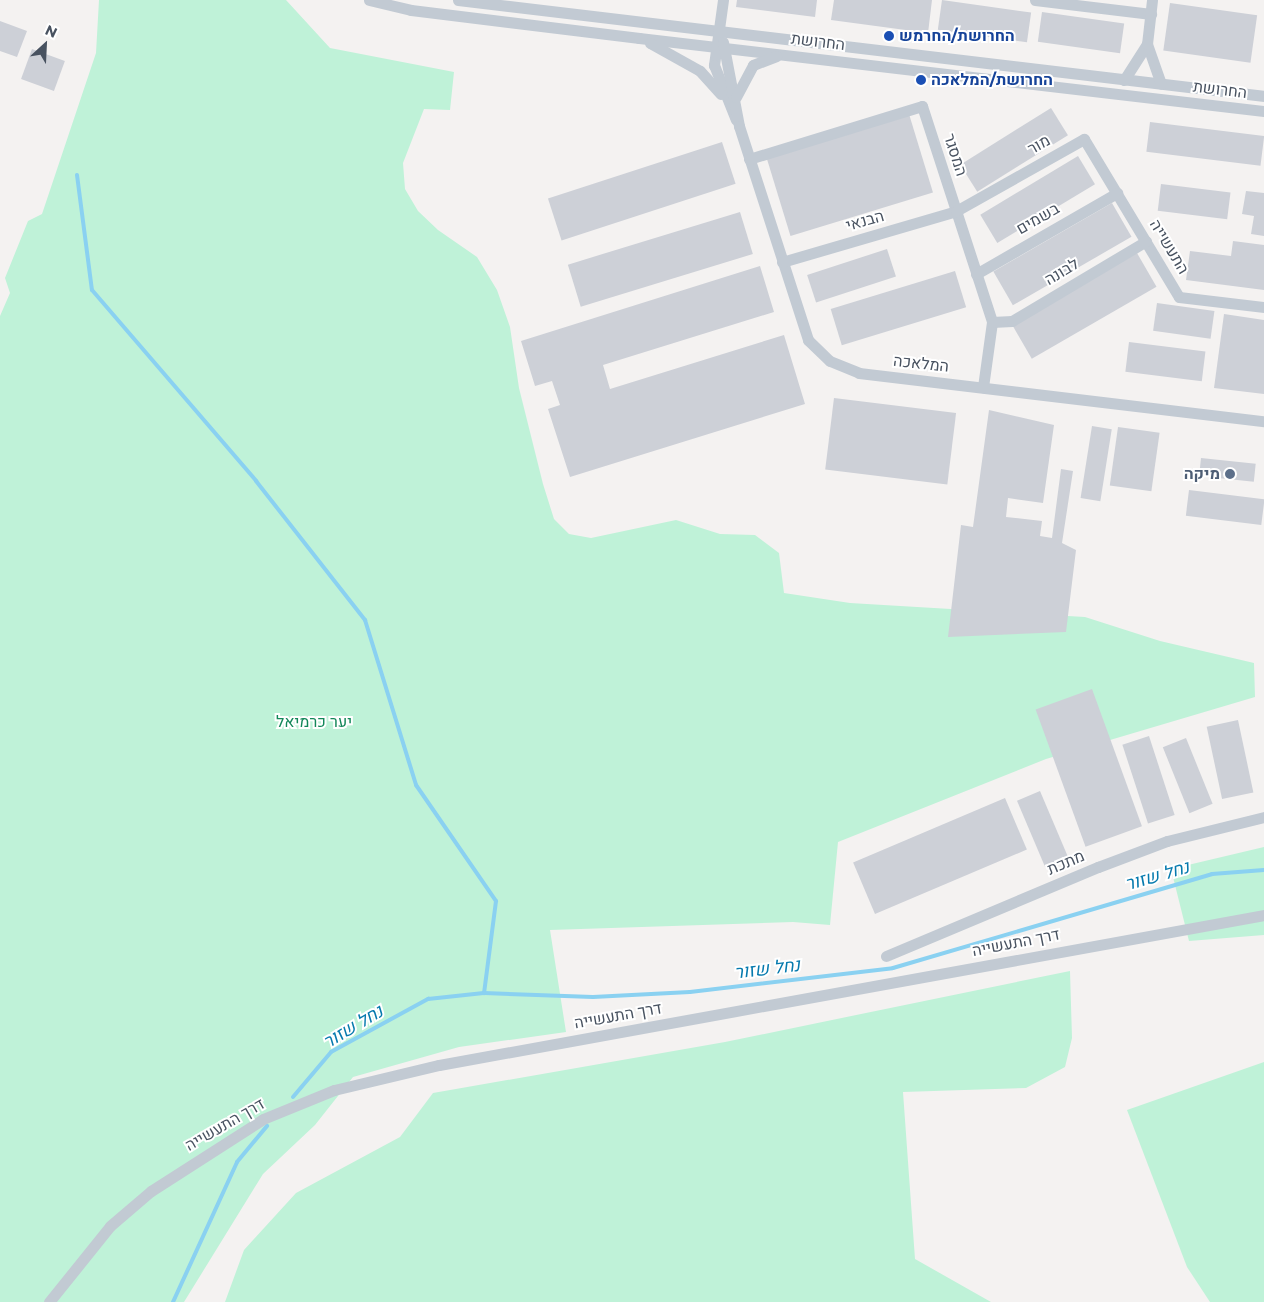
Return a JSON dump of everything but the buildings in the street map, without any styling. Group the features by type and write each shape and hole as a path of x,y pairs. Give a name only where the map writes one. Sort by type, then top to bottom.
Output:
{"street":[{"name":"החרושת","path":"369,0 411,10 1264,111"},
{"name":"החרושת","path":"458,0 1264,96"},
{"name":"המלאכה","path":"723,0 720,48 714,65 730,99 808,340 830,361 859,373 1264,421"},
{"path":"1035,0 1150,14"},
{"path":"1152,0 1147,44 1161,84"},
{"path":"639,38 700,71 730,99 753,65 785,55"},
{"path":"1124,80 1147,44"},
{"name":"המסגר","path":"749,159 922,106 992,322 983,387"},
{"name":"מור","path":"956,211 1084,139 1117,193"},
{"name":"התעשייה","path":"1117,193 1180,297 1264,307"},
{"name":"בשמים","path":"976,274 1117,193"},
{"name":"הבנאי","path":"782,262 956,211"},
{"name":"לבונה","path":"992,322 1012,320 1146,241"},
{"name":"מתכת","path":"886,956 1098,867 1168,841 1264,817"},
{"name":"דרך התעשייה","path":"49,1302 110,1226 151,1191 262,1118 334,1090 439,1064 1264,915"}],"green space":[{"name":"יער כרמיאל","path":"99,0 286,0 330,48 454,72 450,110 424,109 403,163 405,189 418,211 438,230 477,257 497,290 510,327 519,388 543,484 554,519 569,534 591,538 676,520 720,534 755,535 779,553 784,593 850,603 1085,617 1160,641 1254,663 1255,697 1046,759 838,842 830,925 793,922 550,930 566,1032 459,1047 353,1077 315,1125 263,1174 184,1302 0,1302 0,316 10,293 5,278 28,221 42,214 96,53"},
{"path":"1264,847 1264,935 1189,941 1171,869"},
{"path":"1070,971 1072,1038 1065,1067 1026,1088 903,1092 915,1259 991,1302 225,1302 244,1250 296,1193 400,1137 433,1093 725,1042"},
{"path":"1264,1062 1264,1302 1210,1302 1187,1267 1127,1110"}],"waterway":[{"path":"77,175 92,290 256,481 365,620 416,785 496,901 484,993"},
{"name":"נחל שזור","path":"293,1097 331,1052 428,999 484,993 593,997 690,992 893,968 1212,874 1264,870"},
{"name":"נחל שזור","path":"173,1302 237,1162 267,1126"}],"place":[{"name":"החרושת/החרמש","path":"889,36"},
{"name":"החרושת/המלאכה","path":"921,80"},
{"name":"מיקה","path":"1230,474"}]}
